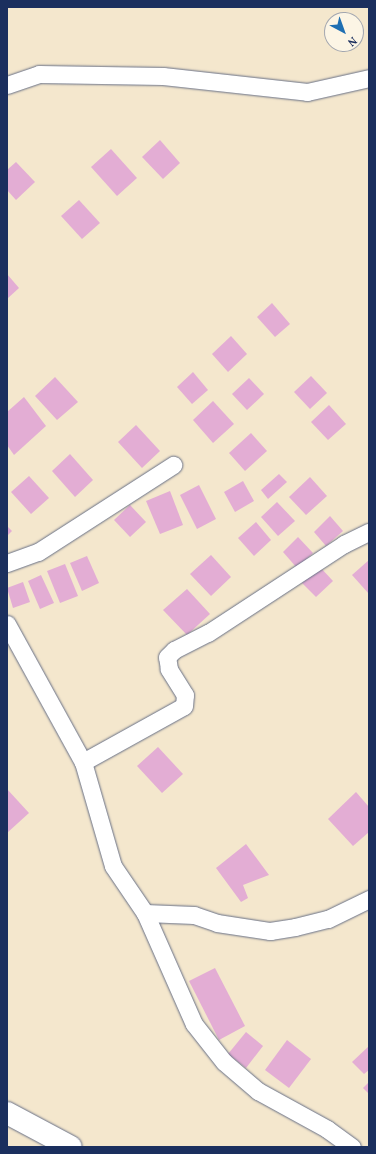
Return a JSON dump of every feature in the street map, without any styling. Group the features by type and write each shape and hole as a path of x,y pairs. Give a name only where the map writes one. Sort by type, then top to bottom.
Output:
{"highway":[{"path":"7,1113 71,1147"}],"street":[{"path":"7,85 39,74 163,76 307,92 369,78"},
{"path":"7,563 38,552 173,465"},
{"path":"83,762 184,706 185,695 169,668 167,657 174,650 208,632 344,544 369,532"},
{"path":"7,624 83,762 113,866 145,913 194,1024 224,1062 258,1091 327,1129 352,1147"},
{"path":"145,913 194,915 217,923 270,931 328,919 369,899"}],"building":[{"path":"160,140 180,163 163,179 142,157"},
{"path":"111,149 137,178 117,196 91,167"},
{"path":"16,162 35,182 16,200 7,190 7,170"},
{"path":"79,200 100,223 82,239 61,216"},
{"path":"7,274 19,288 7,299"},
{"path":"272,303 290,324 275,337 257,317"},
{"path":"231,336 247,354 228,372 212,354"},
{"path":"193,372 208,390 192,404 177,387"},
{"path":"311,376 327,393 310,409 294,392"},
{"path":"55,377 78,402 57,420 35,396"},
{"path":"249,378 264,394 247,410 232,394"},
{"path":"24,397 46,426 14,455 7,445 7,412"},
{"path":"213,401 234,424 213,443 193,420"},
{"path":"329,405 346,424 328,440 311,422"},
{"path":"136,425 160,451 142,468 118,442"},
{"path":"251,433 267,451 245,471 229,453"},
{"path":"70,454 93,480 75,497 52,471"},
{"path":"279,474 287,482 268,499 261,490"},
{"path":"29,476 49,498 31,514 11,492"},
{"path":"310,477 327,496 306,515 289,497"},
{"path":"243,481 254,501 235,512 224,492"},
{"path":"199,485 216,519 197,529 180,495"},
{"path":"170,491 183,525 160,534 146,501"},
{"path":"277,502 295,521 278,536 261,517"},
{"path":"130,505 146,522 130,537 114,520"},
{"path":"330,516 343,531 326,546 314,532"},
{"path":"256,522 271,540 254,556 238,538"},
{"path":"7,526 12,531 7,536"},
{"path":"298,537 313,553 297,568 283,552"},
{"path":"211,555 231,577 211,596 190,574"},
{"path":"87,556 99,583 82,591 70,563"},
{"path":"369,560 369,594 352,575"},
{"path":"65,564 78,596 60,603 47,571"},
{"path":"320,567 333,581 316,597 302,583"},
{"path":"41,575 54,603 40,609 28,581"},
{"path":"23,582 30,602 13,608 7,588"},
{"path":"187,589 210,614 187,635 163,610"},
{"path":"158,747 183,774 162,793 137,766"},
{"path":"7,789 29,813 7,833"},
{"path":"356,792 369,807 369,832 353,846 328,819"},
{"path":"246,844 269,875 243,885 248,898 241,902 216,868"},
{"path":"215,968 245,1026 219,1040 189,981"},
{"path":"246,1032 263,1046 246,1068 228,1054"},
{"path":"287,1040 311,1059 289,1088 265,1070"},
{"path":"369,1046 369,1070 364,1074 352,1062"},
{"path":"369,1082 369,1094 363,1088"}]}
